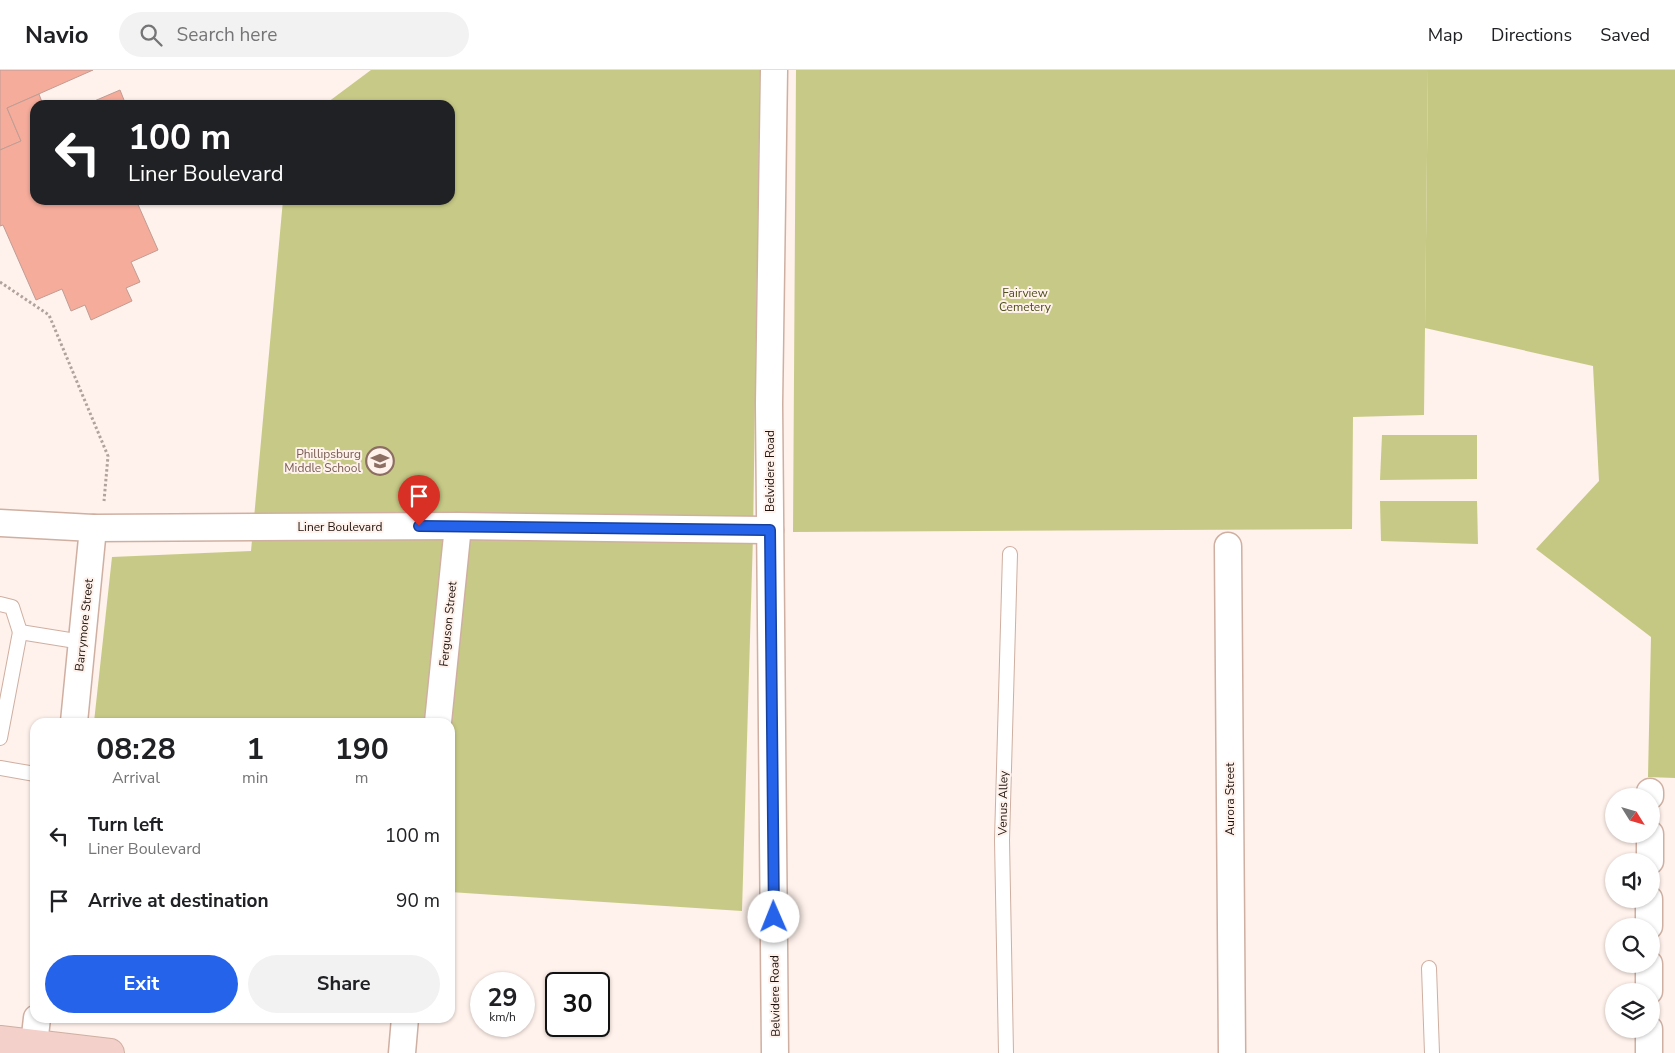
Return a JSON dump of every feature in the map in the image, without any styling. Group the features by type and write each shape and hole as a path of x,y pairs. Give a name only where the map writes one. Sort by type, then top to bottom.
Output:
{"main road":[{"path":"0,1040 33,1049 110,1053"}],"street":[{"name":"Belvidere Road","path":"774,70 769,404 775,1053"},
{"name":"Liner Boulevard","path":"0,523 93,528 458,526 770,530"},
{"name":"Ferguson Street","path":"438,718 458,526"},
{"name":"Barrymore Street","path":"74,718 93,528"},
{"name":"Aurora Street","path":"1228,546 1232,1053"},
{"path":"33,1049 36,1023"},
{"path":"402,1053 405,1023"},
{"path":"1649,1038 1649,1053"}],"lane":[{"name":"Venus Alley","path":"1006,1053 1002,840 1010,554"},
{"path":"0,604 12,607 20,632 0,738"},
{"path":"20,632 82,642"},
{"path":"0,768 30,773"},
{"path":"1429,968 1432,1053"}],"path":[{"path":"0,282 49,314 108,456 105,498 93,528"}],"green space":[{"name":"Phillipsburg Middle School","path":"371,70 760,70 753,536 742,911 455,892 455,718 94,718 112,557 251,551 283,205 455,205 455,100 331,100"},
{"name":"Fairview Cemetery","path":"796,70 1428,70 1424,415 1353,417 1352,529 793,532"},
{"path":"1428,70 1675,70 1675,778 1648,777 1651,637 1536,549 1599,481 1593,366 1425,328"},
{"path":"1382,435 1477,435 1477,479 1380,480"},
{"path":"1380,501 1477,501 1478,544 1381,541"}],"building":[{"path":"0,70 93,70 7,108 21,141 0,150"},
{"path":"120,90 124,100 97,100"},
{"path":"39,94 41,100 30,100 30,205 138,205 158,250 131,262 140,282 126,288 132,301 91,320 85,305 71,311 62,289 36,300 3,225 0,226 0,150 21,141 7,108"}],"place":[{"name":"Phillipsburg Middle School","path":"380,461"}],"route":[{"path":"419,526 770,530 774,917"}]}
